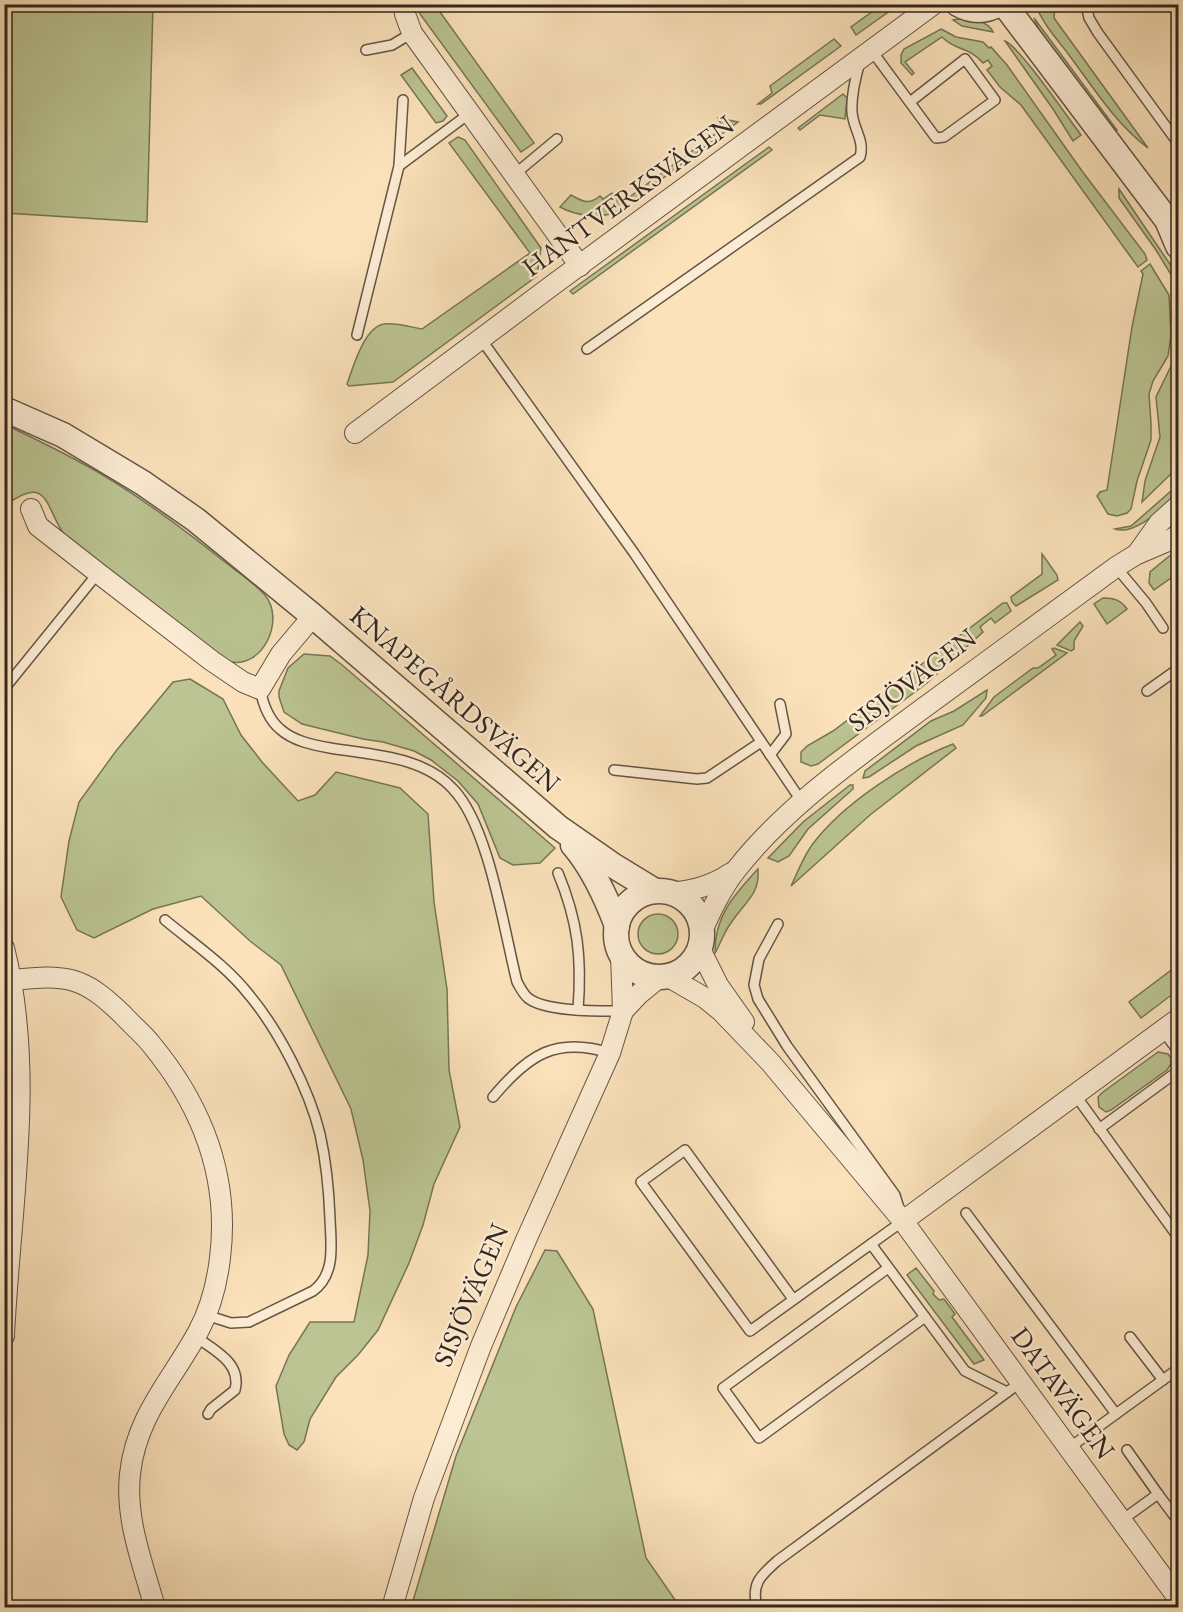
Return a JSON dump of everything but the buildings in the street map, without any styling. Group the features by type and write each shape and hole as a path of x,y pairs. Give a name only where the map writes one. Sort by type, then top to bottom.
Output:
{"street":[{"path":"404,4 412,33 580,266"},
{"name":"HANTVERKSVÄGEN","path":"355,433 934,4"},
{"path":"958,4 967,9 979,11 992,9 999,4"},
{"path":"1004,4 1173,225 1179,246"},
{"name":"KNAPEGÅRDSVÄGEN","path":"4,409 63,435 143,483 196,520 312,616 558,827 614,866 663,892"},
{"name":"SISJÖVÄGEN","path":"1137,554 1159,523 1179,506"},
{"path":"31,509 38,526 212,661 243,682 260,689"},
{"name":"SISJÖVÄGEN","path":"623,1011 639,994 664,976 685,968 693,958 720,894 736,870 771,831 802,802 880,740 1116,567 1137,554 1179,535"},
{"name":"KNAPEGÅRDSVÄGEN","path":"260,689 280,654 312,616"},
{"name":"KNAPEGÅRDSVÄGEN","path":"558,827 594,875 617,926"},
{"name":"SISJÖVÄGEN","path":"392,1608 424,1498 481,1346 610,1053 623,1011 621,955 616,941 617,926 627,905 640,896 663,892 693,891 710,885 736,870"},
{"path":"663,892 691,905 698,918 700,940"},
{"name":"DATAVÄGEN","path":"700,940 718,985 770,1062"},
{"path":"4,948 12,980 20,1063 18,1158 4,1336"},
{"path":"621,955 635,970 647,975 664,976"},
{"name":"DATAVÄGEN","path":"664,976 697,993 721,1011 770,1062 903,1221 1014,1387 1069,1448 1179,1598"},
{"path":"12,980 63,977 97,992 149,1041 174,1072 193,1105 211,1148 220,1189 224,1231 218,1274 206,1315 196,1337 155,1399 138,1441 130,1474 130,1509 135,1539 155,1608"},
{"path":"903,1221 1171,1025"}],"lane":[{"path":"1086,4 1089,18 1098,33 1179,143"},
{"path":"366,50 392,45 412,33"},
{"path":"587,349 860,157 862,149 860,136 854,124 852,112 854,85 866,55 910,102 936,138 945,137 995,100 964,59 910,102"},
{"path":"357,335 399,165 403,100"},
{"path":"399,165 470,113"},
{"path":"515,174 557,139"},
{"path":"481,339 634,553 802,802"},
{"path":"1116,567 1163,627"},
{"path":"4,689 99,573"},
{"path":"1147,691 1179,669"},
{"path":"260,689 263,703 272,721 280,730 291,736 313,745 417,764 437,775 454,789 471,816 478,833 494,887 517,982 530,1000 578,1010 623,1011"},
{"path":"770,755 786,734 780,704"},
{"path":"614,770 697,779 707,778 761,742"},
{"path":"558,873 569,899 576,925 581,971 578,1010"},
{"path":"165,920 225,970 250,996 280,1040 303,1088 319,1132 327,1172 331,1253 324,1281 314,1291 249,1322 231,1323 206,1315"},
{"path":"778,924 759,959 754,985 758,999 787,1046 895,1195 903,1221 750,1331 641,1182 685,1150 793,1299"},
{"path":"1171,1025 1179,1052"},
{"path":"494,1097 518,1070 544,1052 554,1048 592,1047 610,1053"},
{"path":"1099,1129 1179,1071"},
{"path":"1076,1096 1179,1237"},
{"path":"966,1213 1116,1414"},
{"path":"871,1244 965,1371 1014,1387"},
{"path":"888,1268 723,1388 759,1438 925,1317"},
{"path":"196,1337 224,1357 232,1365 237,1378 235,1390 231,1395 211,1409 208,1414"},
{"path":"1130,1337 1163,1380"},
{"path":"1069,1448 1179,1369"},
{"path":"757,1608 754,1597 755,1586 763,1573 1014,1387"},
{"path":"1127,1450 1179,1521"},
{"path":"1122,1520 1158,1494"}],"green space":[{"path":"883,4 898,5 856,35 851,27"},
{"path":"4,5 153,5 147,222 5,213"},
{"path":"418,5 435,5 534,143 521,152 420,14"},
{"path":"1036,5 1055,5 1054,18 1148,148 1105,104 1050,31"},
{"path":"965,18 985,24 993,32 962,26 953,20"},
{"path":"1034,18 1117,130 1114,131 1041,35"},
{"path":"941,29 956,37 983,42 989,48 991,47 1007,65 1082,171 1145,254 1147,260 1138,267 1021,105 1000,87 987,70 992,66 988,60 983,63 972,53 952,45 942,37 905,62 914,73 912,75 901,63 904,49"},
{"path":"834,39 841,46 758,104 772,93 770,86"},
{"path":"1005,41 1032,68 1081,135 1073,141 1053,109"},
{"path":"412,68 447,116 443,121 436,123 401,75"},
{"path":"843,94 847,98 845,119 820,115 800,130 798,128"},
{"path":"718,118 738,122 619,211 605,215 589,215 574,213 560,207 571,195 583,201 589,201 600,196 603,199 612,193 618,201 624,201 719,131 722,126"},
{"path":"458,137 465,140 541,248 537,276 393,382 349,386 347,384 360,349 377,327 393,324 422,329 530,253 449,143"},
{"path":"769,147 772,150 573,294 570,291"},
{"path":"1119,189 1178,276 1178,286 1119,198"},
{"path":"1150,264 1169,295 1171,335 1168,356 1153,381 1149,394 1151,440 1137,481 1131,509 1117,516 1108,514 1097,496 1100,492 1107,490 1132,327 1143,274 1141,271"},
{"path":"1178,345 1178,467 1142,502 1145,481 1160,437 1156,397 1174,360"},
{"path":"4,424 97,471 134,494 254,585 264,594 273,617 272,629 260,651 251,659 240,662 227,661 67,538 46,500 40,494 33,492 9,503 5,499"},
{"path":"1178,485 1177,495 1148,520 1131,528 1115,529 1131,526"},
{"path":"1178,549 1178,573 1154,590 1149,583 1150,572"},
{"path":"1042,554 1058,580 1016,606 1011,597 1042,574"},
{"path":"1103,598 1117,600 1127,609 1107,624 1094,604"},
{"path":"1003,603 1007,603 1011,611 995,623 991,618 980,627 983,632 927,683 818,764 811,766 801,762 801,752 807,746 833,731"},
{"path":"1080,622 1083,626 1074,641 1074,649 1071,651 1057,645"},
{"path":"1052,649 1067,653 980,716 994,697 1033,668 1038,668 1056,655"},
{"path":"304,654 330,656 341,664 555,848 540,863 513,865 500,858 478,804 458,781 431,760 414,751 383,742 302,724 284,712 279,691 288,668"},
{"path":"190,679 223,699 241,735 298,801 315,795 336,772 400,788 428,814 434,902 447,989 449,1070 460,1127 434,1184 423,1225 409,1263 378,1330 336,1377 310,1419 304,1442 297,1450 289,1445 284,1434 276,1386 289,1355 310,1322 354,1322 368,1255 370,1211 363,1160 351,1109 281,965 250,941 201,896 153,909 94,938 77,930 61,897 69,841 79,802 116,751 173,682"},
{"path":"987,690 986,698 963,725 916,746 869,777 863,778 865,771 931,721 954,711"},
{"path":"953,744 956,748 870,815 791,886 809,850 840,814 896,773"},
{"path":"853,785 853,789 808,829 789,856 778,862 768,858 803,822"},
{"path":"758,869 754,892 729,926 715,953 718,928 722,917 741,887"},
{"path":"658,914 672,920 678,934 672,948 658,954 644,948 638,934 644,920"},
{"path":"1178,965 1178,990 1141,1018 1129,1002"},
{"path":"1158,1052 1168,1054 1171,1058 1171,1064 1167,1070 1111,1110 1106,1112 1099,1107 1098,1097 1103,1092"},
{"path":"545,1250 557,1251 593,1309 646,1558 680,1607 417,1608 413,1601 456,1456 516,1307"},
{"path":"916,1268 934,1291 933,1294 939,1300 944,1299 955,1314 952,1317 984,1360 974,1364 907,1275"}]}
